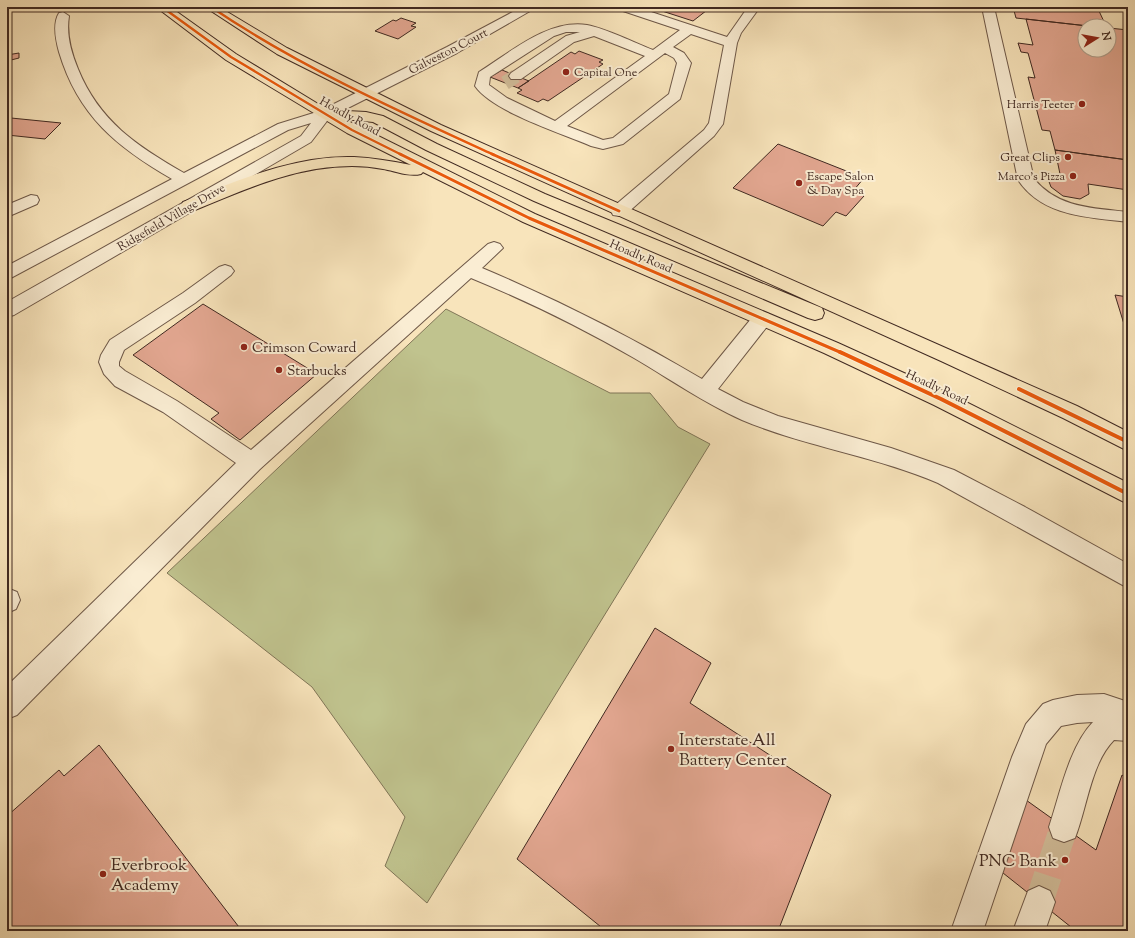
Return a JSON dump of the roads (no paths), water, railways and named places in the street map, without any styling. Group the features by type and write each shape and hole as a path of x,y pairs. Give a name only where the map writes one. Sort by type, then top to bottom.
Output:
{"main road":[{"name":"Hoadly Road","path":"162,7 231,57 325,114 352,130 455,182 529,218 762,319 941,399 1128,494"},
{"name":"Hoadly Road","path":"211,7 282,51 457,138 948,356 1070,412 1128,442"},
{"path":"325,114 366,116 378,119 421,142 506,183 613,231 868,335 948,356"},
{"path":"189,206 273,173 305,164 325,162 359,161 390,165 455,182"}],"street":[{"name":"Galveston Court","path":"364,93 452,50 531,7"},
{"path":"624,7 731,43"},
{"path":"619,211 709,133 716,124 731,43 735,33 754,7"},
{"path":"988,7 1026,180 1032,190 1044,199 1063,208 1128,217"},
{"path":"63,16 62,41 75,81 90,108 111,130 132,148 183,179"},
{"path":"575,28 660,51 677,54 683,59 684,63 675,96 618,141 603,144 596,143 510,106 486,92 482,86 484,75 556,30 575,28"},
{"path":"557,126 690,29"},
{"path":"516,76 570,39 586,34 602,35"},
{"path":"502,85 498,88 498,95 510,106"},
{"name":"Ridgefield Village Drive","path":"7,274 283,127 325,114 364,93"},
{"name":"Ridgefield Village Drive","path":"7,310 306,139 325,114"},
{"path":"7,212 31,200"},
{"path":"7,705 252,462 494,248"},
{"path":"470,270 514,288 584,323 640,352 705,390 749,413 776,423 906,461 952,479 1034,523 1128,577"},
{"path":"225,271 117,345 110,355 109,364 113,372 120,379 161,401 252,462"},
{"path":"705,390 762,319"},
{"path":"967,931 1026,757 1036,734 1053,714 1077,709 1104,708 1128,716"},
{"path":"1064,827 1090,753 1102,733 1110,728 1128,727"},
{"path":"1029,931 1039,902"}],"tunnel":[{"path":"505,83 516,76"},
{"path":"1039,902 1064,827"}],"place":[{"name":"Capital One","path":"566,72"},
{"name":"Harris Teeter","path":"1082,104"},
{"name":"Great Clips","path":"1068,157"},
{"name":"Marco's Pizza","path":"1073,176"},
{"name":"Escape Salon & Day Spa","path":"799,183"},
{"name":"Crimson Coward","path":"244,347"},
{"name":"Starbucks","path":"279,370"},
{"name":"Interstate All Battery Center","path":"671,749"},
{"name":"PNC Bank","path":"1065,860"},
{"name":"Everbrook Academy","path":"103,874"}]}
